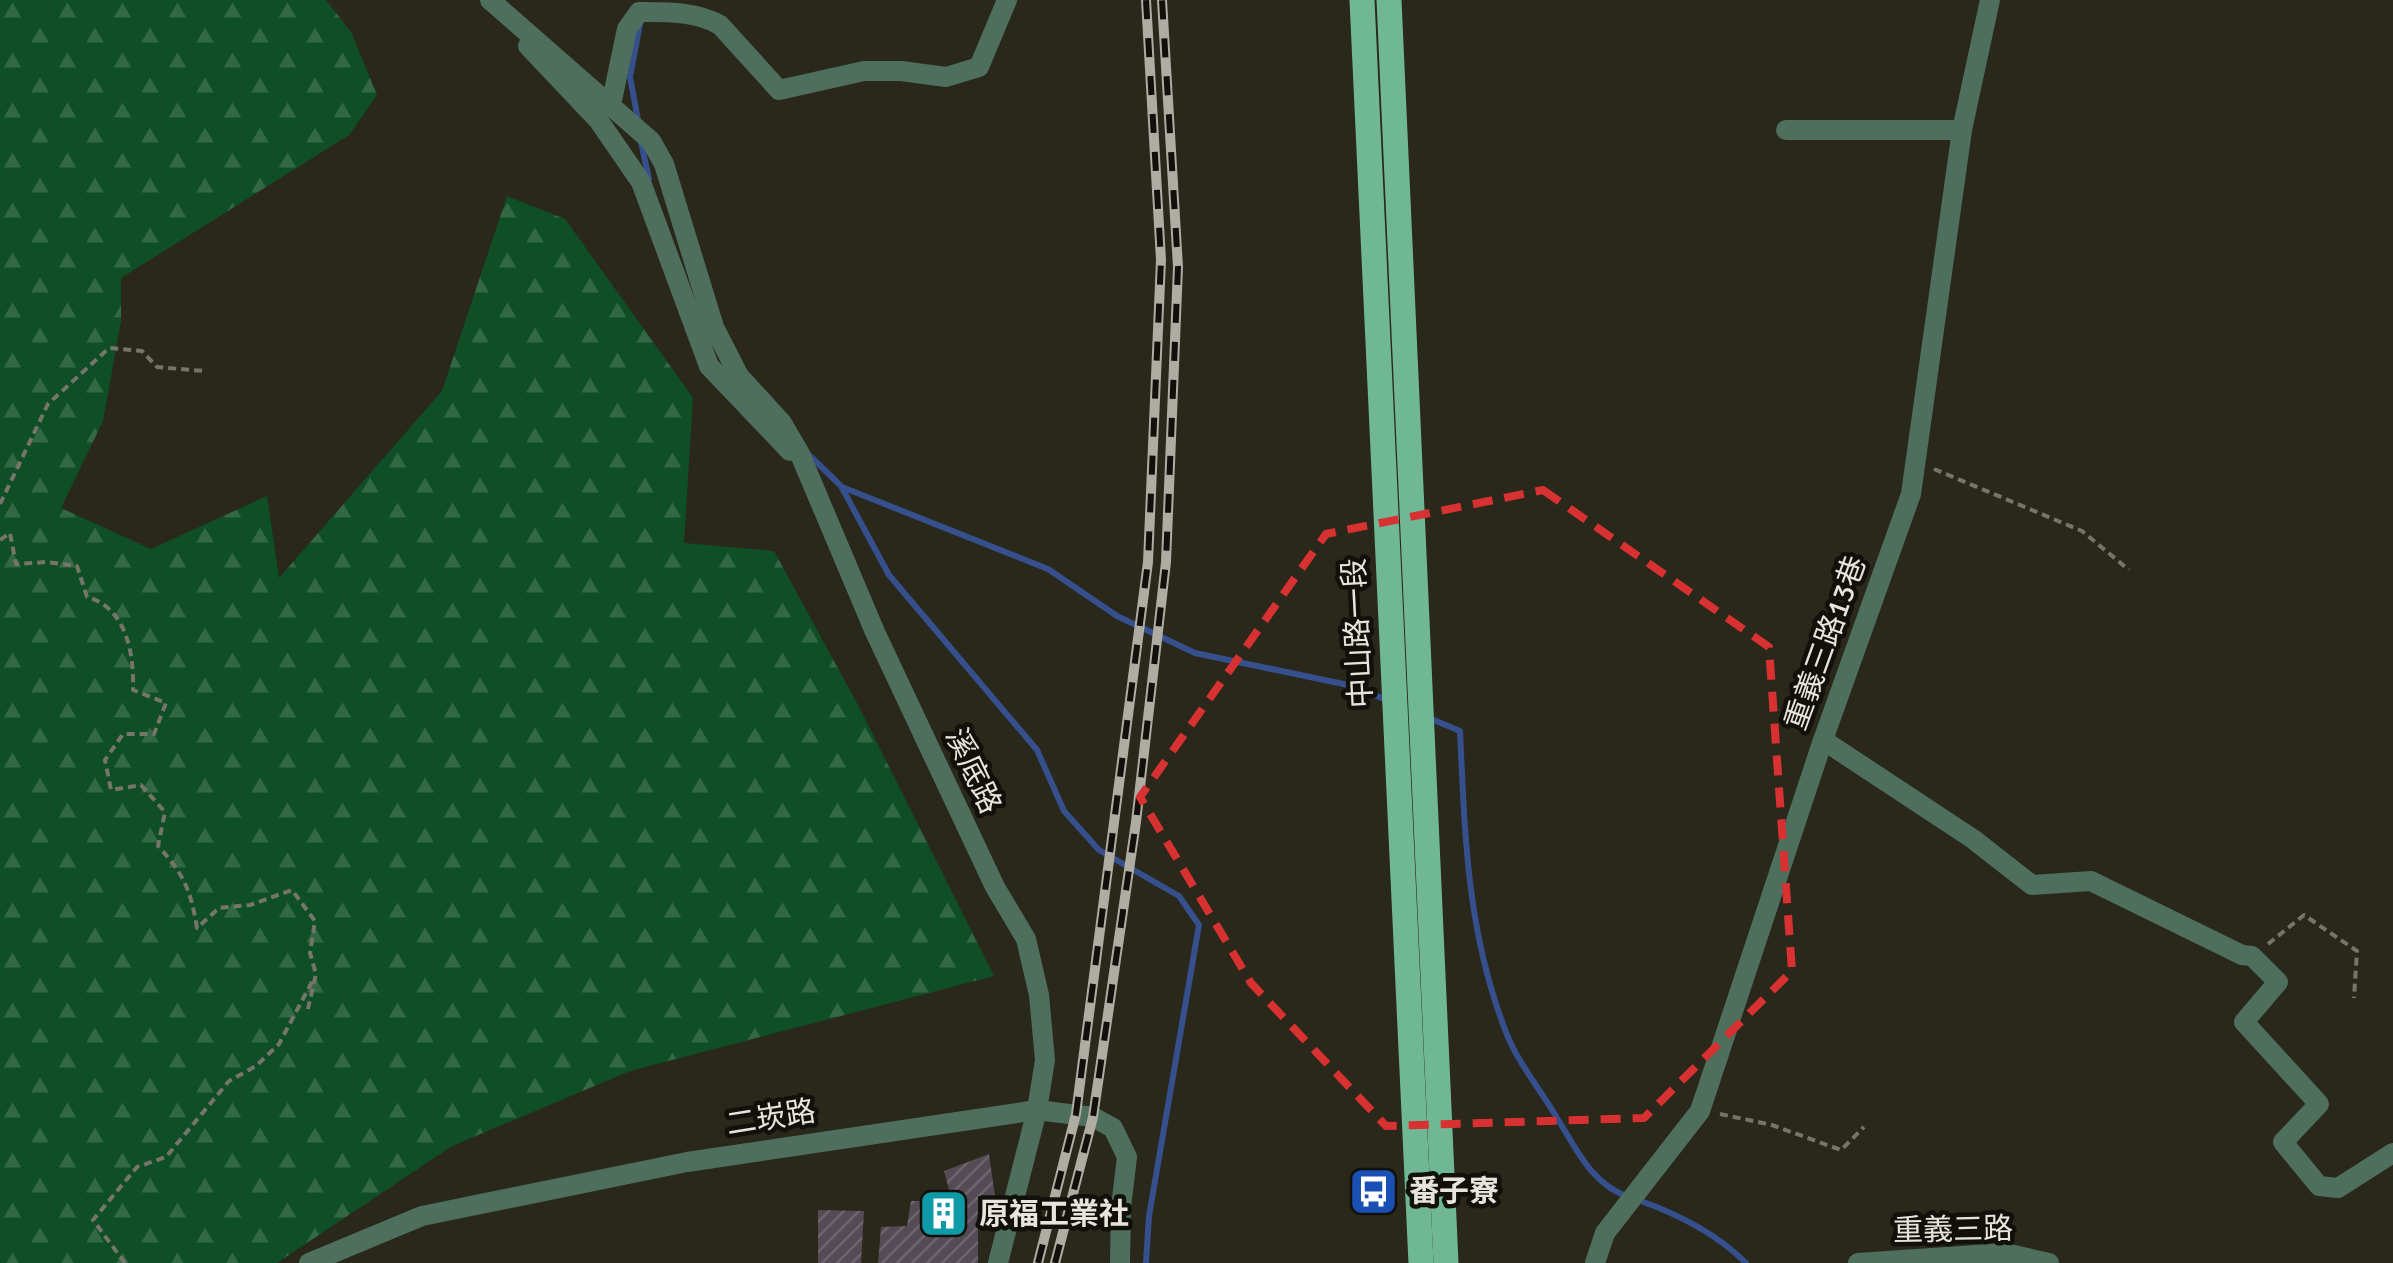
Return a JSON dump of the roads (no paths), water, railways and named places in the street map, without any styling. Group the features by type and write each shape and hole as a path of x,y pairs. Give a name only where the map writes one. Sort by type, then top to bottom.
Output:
{"main road":[{"name":"中山路一段","path":"1362,0 1421,1263"},
{"name":"中山路一段","path":"1389,0 1446,1263"}],"street":[{"name":"溪底路","path":"490,0 651,141 664,164 714,326 739,376 782,422 802,459 875,632 994,887 1026,939 1040,995 1045,1060 1037,1110 998,1263"},
{"name":"溪底路","path":"490,0 552,75 600,121 642,182 709,366 802,459"},
{"path":"618,110 626,29 646,12 708,18 720,25 779,90 864,71 900,70 946,77 978,67 1007,0"},
{"name":"重義三路13巷","path":"1594,1263 1604,1233 1700,1111 1823,740 1911,494 1962,130 1990,0"},
{"path":"1786,130 1962,130"},
{"path":"1823,740 1973,840 2032,885 2090,882 2242,955 2252,956 2278,982 2244,1022 2319,1104 2283,1142 2319,1186 2338,1188 2393,1154"},
{"name":"二崁路","path":"309,1263 422,1216 687,1162 1037,1110 1094,1117 1112,1128 1128,1156 1121,1207 1120,1263"},
{"name":"重義三路","path":"1858,1263 2005,1252 2049,1263"}],"waterway":[{"path":"638,120 630,77 640,24"},
{"path":"641,142 649,179"},
{"path":"806,452 841,486 889,575 1037,750 1064,811 1099,850 1179,896 1199,925 1149,1216 1146,1263"},
{"path":"842,487 1048,569 1117,616 1195,653 1353,686 1389,701"},
{"path":"1429,718 1460,731 1470,884 1483,958 1506,1032 1585,1163 1603,1183 1626,1196"},
{"path":"1638,1200 1696,1226 1746,1263"}],"railway":[{"path":"1038,1263 1076,1114 1148,562 1161,260 1146,0"},
{"path":"1055,1263 1093,1117 1136,822 1166,562 1178,267 1162,0"}],"place":[{"name":"番子寮","path":"1374,1191"},
{"name":"原福工業社","path":"944,1214"}]}
